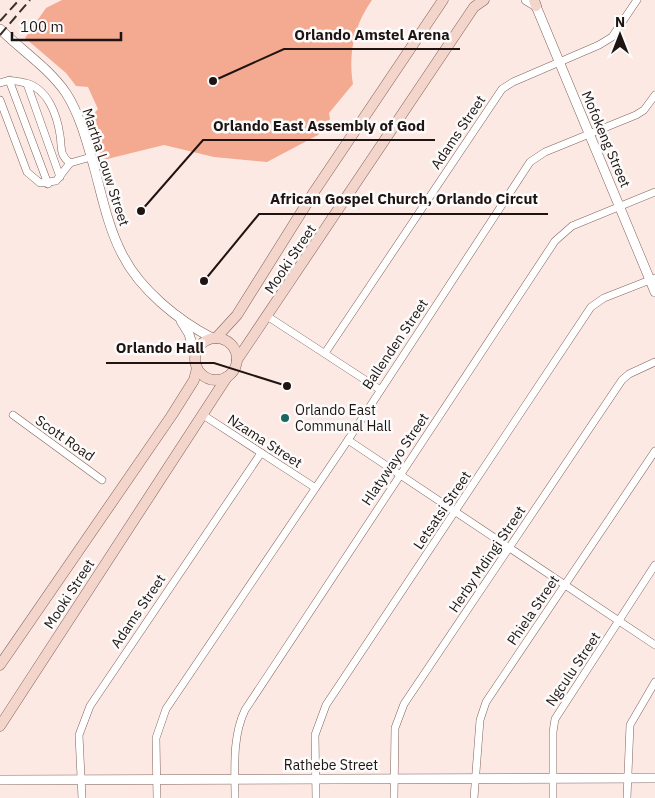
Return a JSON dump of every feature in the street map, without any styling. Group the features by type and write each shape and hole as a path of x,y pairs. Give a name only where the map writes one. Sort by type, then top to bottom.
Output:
{"main road":[{"name":"Mooki Street","path":"214,338 237,315 314,192 443,0"},
{"path":"479,0 485,0"},
{"name":"Mooki Street","path":"237,360 474,7 485,0"},
{"path":"214,338 231,344 236,353 237,360 227,377 217,380 208,378 197,368 195,354 202,344 214,338"},
{"name":"Mooki Street","path":"0,665 172,415 194,380 197,368"},
{"name":"Mooki Street","path":"0,726 227,377"}],"street":[{"name":"Mofokeng Street","path":"526,0 535,3 620,207 653,280 655,292"},
{"name":"Adams Street","path":"325,353 502,89 513,82 612,37 638,0"},
{"name":"Martha Louw Street","path":"0,30 65,92 78,117 114,236 122,254 134,273 180,318 214,338"},
{"path":"0,83 9,80 27,84 38,88 45,94 58,125 61,153 70,163"},
{"path":"9,80 48,184"},
{"path":"27,84 60,177"},
{"name":"Ballenden Street","path":"157,798 156,738 161,718 348,440 379,389 530,162 545,152 636,115 644,110 655,95"},
{"path":"0,100 27,172 40,183 48,184 60,177 70,163 91,157"},
{"name":"Hlatywayo Street","path":"235,798 237,734 245,710 555,241 572,226 655,192"},
{"name":"Letsatsi Street","path":"316,798 315,735 320,715 591,307 604,298 653,280"},
{"path":"267,316 379,389"},
{"name":"Martha Louw Street","path":"180,318 195,354"},
{"name":"Herby Mdingi Street","path":"394,798 395,728 404,704 622,380 629,374 655,362"},
{"name":"Scott Road","path":"13,415 102,480"},
{"name":"Nzama Street","path":"203,416 314,488"},
{"path":"348,440 655,645"},
{"name":"Phiela Street","path":"474,798 480,720 486,702 655,451"},
{"name":"Adams Street","path":"82,798 79,735 90,706 261,453"},
{"name":"Ngculu Street","path":"553,798 553,732 555,718 620,622 655,565"},
{"path":"627,798 630,725 655,682"},
{"name":"Rathebe Street","path":"2,780 655,778"}],"shaded area":[{"path":"62,0 372,0 361,19 354,40 351,62 353,84 329,113 330,119 318,135 267,162 214,157 164,145 103,160 93,127 94,114 98,109 88,87 76,86 66,73 25,38 46,8"}],"railway":[{"path":"0,21 19,0"},
{"path":"0,35 30,0"}],"place":[{"name":"Orlando Amstel Arena","path":"213,81"},
{"name":"Orlando East Assembly of God","path":"141,211"},
{"name":"African Gospel Church, Orlando Circut","path":"204,281"},
{"name":"Orlando Hall","path":"287,386"},
{"name":"Orlando East Communal Hall","path":"285,418"}]}
